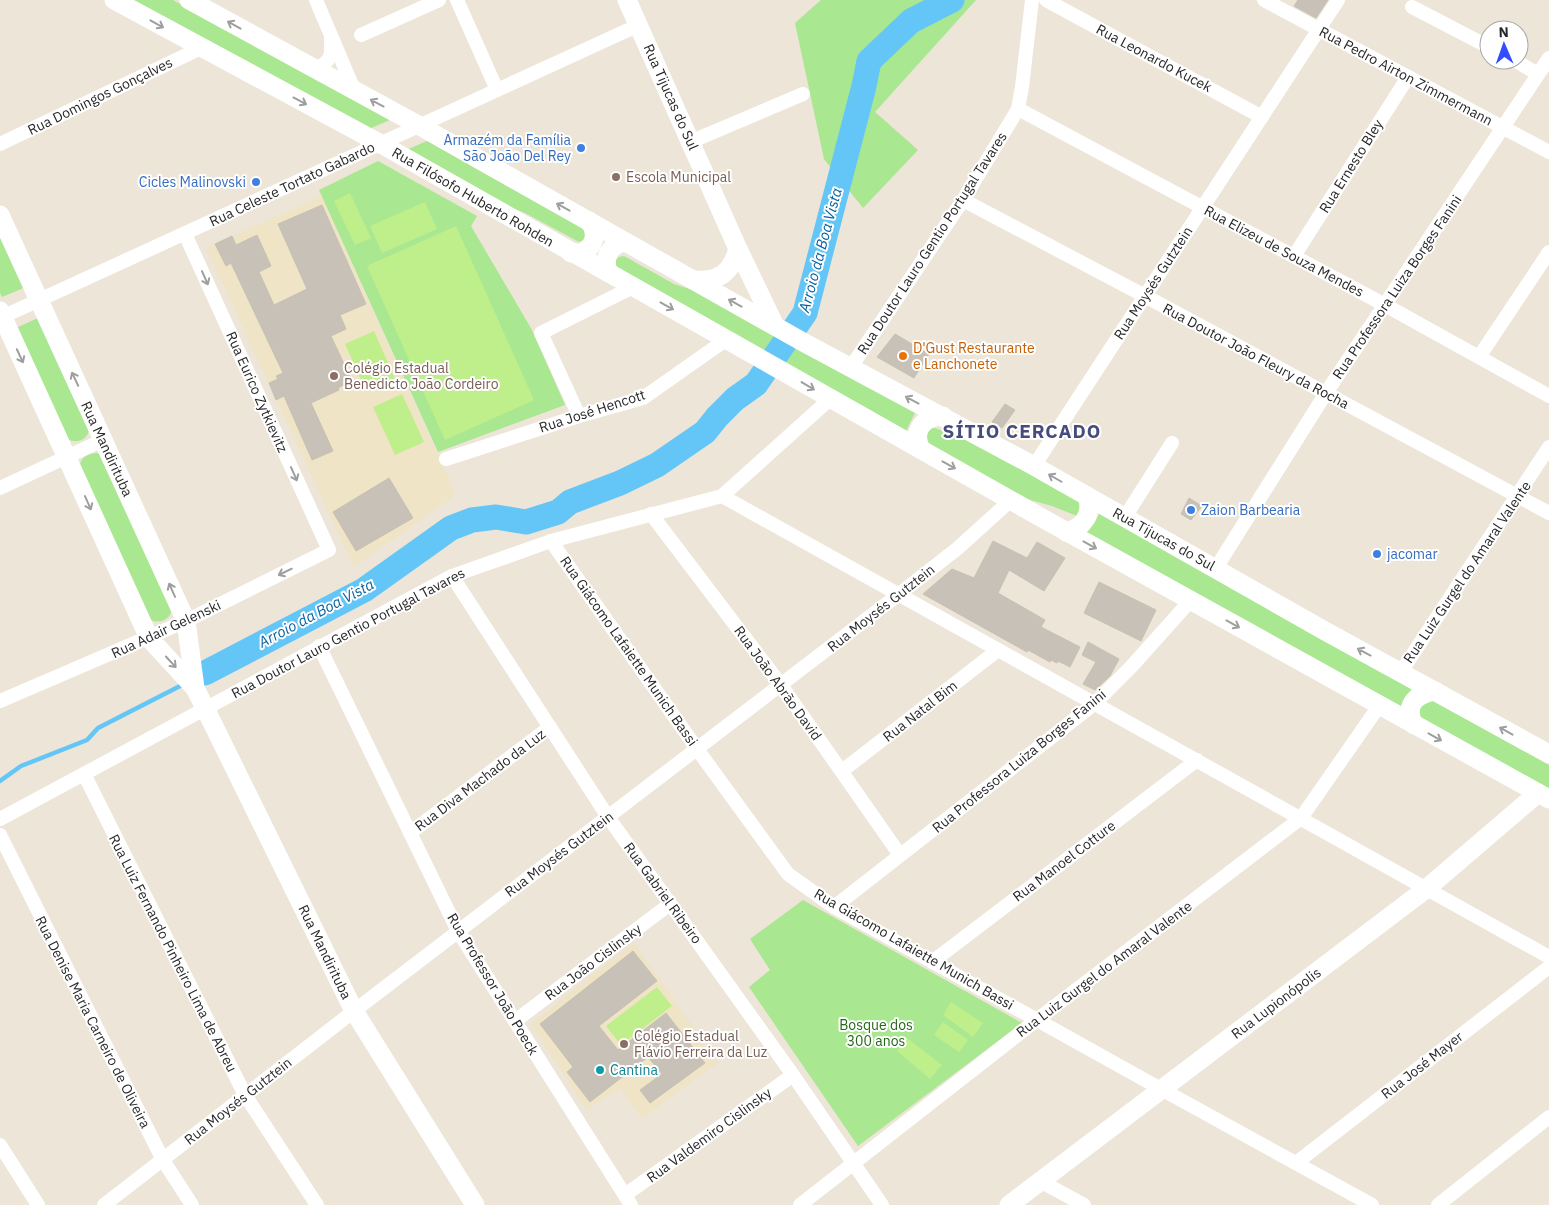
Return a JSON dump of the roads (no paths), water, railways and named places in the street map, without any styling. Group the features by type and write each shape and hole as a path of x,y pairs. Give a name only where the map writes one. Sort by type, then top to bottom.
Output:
{"main road":[{"name":"Rua Filósofo Huberto Rohden","path":"114,0 381,144 830,399"},
{"path":"189,0 314,70 420,126 776,326"},
{"name":"Rua Tijucas do Sul","path":"627,0 738,249 776,326 1034,466 1325,631 1549,754"},
{"name":"Rua Mandirituba","path":"0,215 186,621 195,688 204,708 354,1011 475,1205"},
{"path":"571,253 582,253 594,242 594,231 588,221"},
{"path":"609,273 606,263 608,253 615,245 625,242"},
{"path":"694,280 706,281 718,278 728,271 735,261 738,249"},
{"name":"Rua Mandirituba","path":"1,315 149,638 195,688"},
{"path":"830,399 1414,726 1543,796"},
{"path":"921,449 917,438 920,427 929,418 943,416"},
{"path":"1066,532 1078,528 1086,519 1089,507 1087,496"},
{"path":"1414,726 1410,710 1415,700 1424,693 1435,691"},
{"name":"Rua Lupionópolis","path":"1009,1205 1426,889 1543,796"}],"street":[{"path":"316,0 355,92"},
{"path":"361,35 439,0"},
{"path":"457,0 497,90"},
{"name":"Rua Doutor Lauro Gentio Portugal Tavares","path":"851,368 963,200 1018,109 1032,0"},
{"name":"Rua Leonardo Kucek","path":"1046,0 1262,116"},
{"name":"Rua Pedro Airton Zimmermann","path":"1264,0 1549,152"},
{"name":"Rua Moysés Gutztein","path":"1034,466 1338,0"},
{"path":"1412,7 1479,42"},
{"name":"Rua Celeste Tortato Gabardo","path":"1,315 39,300 185,234 639,25"},
{"path":"314,70 326,64 331,56 331,33"},
{"name":"Rua Domingos Gonçalves","path":"0,144 201,48"},
{"name":"Rua Professora Luiza Borges Fanini","path":"1216,568 1326,393 1549,58"},
{"path":"1529,69 1538,74"},
{"name":"Rua Ernesto Bley","path":"1294,256 1408,77"},
{"path":"690,142 803,94"},
{"name":"Rua Elizeu de Souza Mendes","path":"1018,109 1385,304 1549,396"},
{"name":"Rua Doutor João Fleury da Rocha","path":"963,200 1549,513"},
{"name":"Rua Eurico Zytkievitz","path":"185,234 329,550"},
{"path":"1479,357 1549,252"},
{"path":"579,416 541,333 633,287"},
{"name":"Rua José Hencott","path":"446,459 579,416 643,398 727,339"},
{"name":"Rua Doutor Lauro Gentio Portugal Tavares","path":"0,819 452,576 550,540 722,496 830,399"},
{"path":"0,488 103,440"},
{"path":"1125,518 1172,443"},
{"name":"Rua Luiz Gurgel do Amaral Valente","path":"1401,672 1518,497 1549,447"},
{"path":"722,496 1549,957"},
{"name":"Rua Moysés Gutztein","path":"104,1205 458,931 898,595 958,548 1011,500"},
{"name":"Rua João Abrão David","path":"651,514 781,685 900,855"},
{"name":"Rua Giácomo Lafaiette Munich Bassi","path":"550,540 697,749 788,874 834,906 932,962 1372,1205"},
{"name":"Rua Adair Gelenski","path":"0,701 149,638 329,550"},
{"name":"Rua Gabriel Ribeiro","path":"452,576 608,817 793,1075 882,1205"},
{"name":"Rua Professora Luiza Borges Fanini","path":"834,906 1094,704 1131,667 1191,600"},
{"name":"Rua Professor João Poeck","path":"319,646 458,931 628,1200"},
{"name":"Rua Natal Bim","path":"842,771 998,650"},
{"name":"Rua Luiz Gurgel do Amaral Valente","path":"800,1205 1038,1019 1301,818 1379,706"},
{"name":"Rua Diva Machado da Luz","path":"410,833 550,727"},
{"name":"Rua Manoel Cotture","path":"932,962 1197,760"},
{"name":"Rua Luiz Fernando Pinheiro Lima de Abreu","path":"84,774 245,1096 317,1205"},
{"name":"Rua Denise Maria Carneiro de Oliveira","path":"0,835 163,1160 192,1205"},
{"name":"Rua João Cislinsky","path":"515,1021 670,904"},
{"name":"Rua José Mayer","path":"1296,1163 1549,967"},
{"name":"Rua Valdemiro Cislinsky","path":"628,1200 793,1075"},
{"path":"1438,1205 1549,1117"},
{"path":"0,1145 38,1205"},
{"path":"1040,1181 1084,1205"}],"waterway":[{"name":"Arroio da Boa Vista","path":"205,673 364,590 451,528 472,520 496,517 526,522 558,512 570,502 620,483 657,465 705,432 735,399 756,384 805,313 869,61 911,21 952,0"},
{"name":"Arroio da Boa Vista","path":"0,781 21,766 87,740 98,728 184,684"}],"place":[{"name":"Armazém da Família São João Del Rey","path":"581,148"},
{"name":"Escola Municipal","path":"616,177"},
{"name":"Cicles Malinovski","path":"256,182"},
{"name":"D'Gust Restaurante e Lanchonete","path":"903,356"},
{"name":"Colégio Estadual Benedicto João Cordeiro","path":"334,376"},
{"name":"Zaion Barbearia","path":"1191,510"},
{"name":"jacomar","path":"1377,554"},
{"name":"Colégio Estadual Flávio Ferreira da Luz","path":"624,1044"},
{"name":"Cantina","path":"600,1070"}],"district":[{"name":"SÍTIO CERCADO","path":"1022,431"}],"park label":[{"name":"Bosque dos 300 anos","path":"876,1034"}]}
